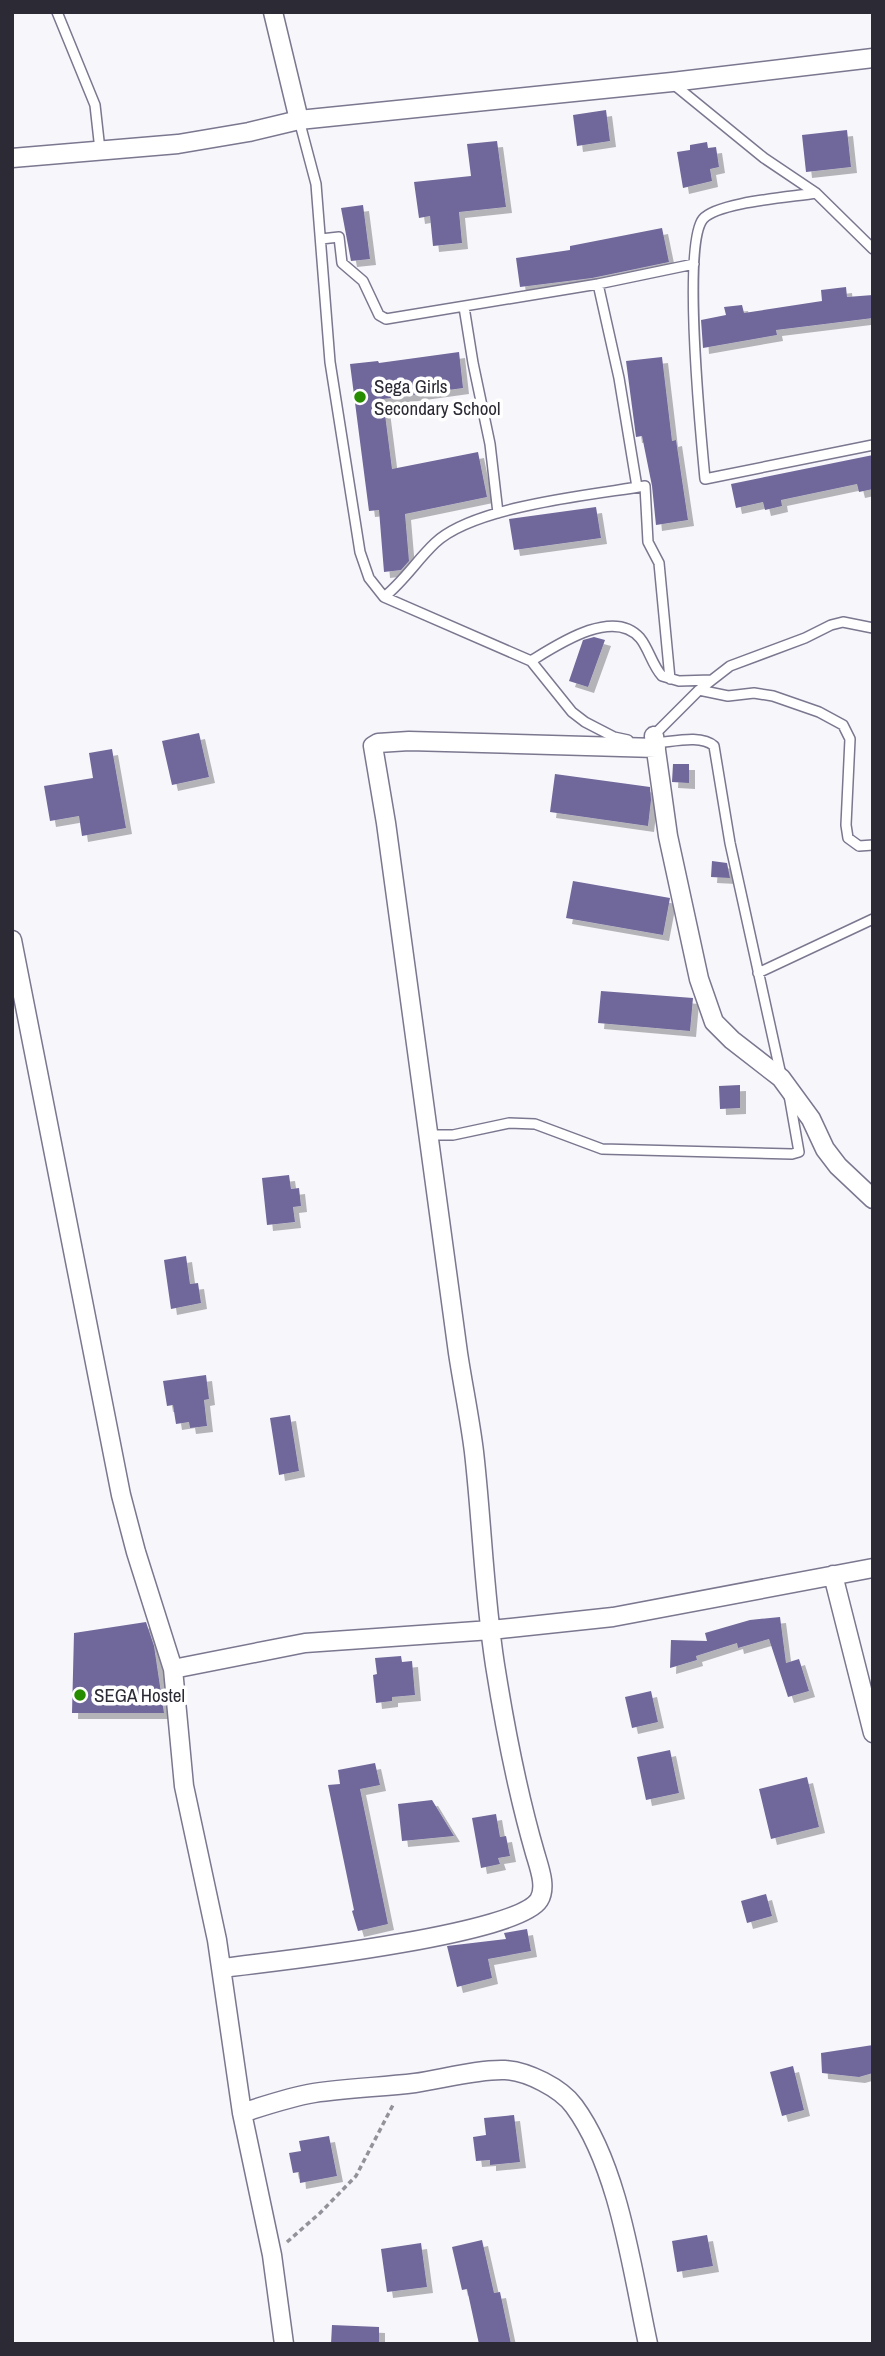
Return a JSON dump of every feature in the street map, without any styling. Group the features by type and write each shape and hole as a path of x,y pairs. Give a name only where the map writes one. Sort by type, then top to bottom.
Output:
{"street":[{"path":"273,12 299,120"},
{"path":"12,158 178,144 299,120 672,82 873,58"},
{"path":"222,1968 380,1947 447,1934 517,1916 533,1909 542,1896 542,1876 523,1813 507,1742 491,1630 474,1450 373,745 409,741 655,742 668,836 708,1009 714,1022 784,1083 811,1119 831,1158 873,1199"},
{"path":"12,940 121,1495 173,1669 184,1786 222,1968 242,2113 272,2255 284,2344"},
{"path":"173,1669 305,1643 491,1630 613,1617 873,1568"},
{"path":"833,1575 873,1733"},
{"path":"242,2113 313,2093 505,2070 539,2078 573,2104 596,2143 617,2205 648,2344"}],"lane":[{"path":"57,12 95,105 100,150"},
{"path":"672,82 764,158 816,193 873,249"},
{"path":"299,120 316,184 330,362 360,552 369,578 384,597 531,661 572,712 614,737 655,742 702,740 714,746 730,843 799,1152 792,1154 602,1149 535,1124 509,1123 453,1135 428,1135"},
{"path":"816,193 719,209 704,218 698,229 694,264 695,349 705,479 873,445"},
{"path":"321,239 339,237 342,263 363,281 382,318 391,319 598,284 694,264"},
{"path":"598,284 619,378 638,487"},
{"path":"464,307 472,363 490,444 498,513"},
{"path":"384,597 401,583 436,542 465,525 498,513 645,486 648,542 659,563 670,679"},
{"path":"655,742 699,690 730,666 805,638 831,625 855,622 873,628"},
{"path":"531,661 560,643 594,628 611,626 628,629 640,638 658,673 670,679 713,680"},
{"path":"699,690 729,696 754,693 773,696 843,724 850,739 846,825 848,838 859,846 873,845"},
{"path":"758,973 873,919"}],"path":[{"path":"272,2255 320,2213 356,2176 403,2084"}],"building":[{"path":"606,110 610,141 577,146 573,115"},
{"path":"847,130 851,167 806,172 802,135"},
{"path":"497,141 506,207 459,212 462,243 433,246 430,216 419,218 414,182 471,176 467,144"},
{"path":"707,142 708,148 716,147 719,167 710,169 712,181 683,188 677,152 690,150 690,145"},
{"path":"363,205 370,259 351,261 341,208"},
{"path":"662,228 669,262 592,278 520,287 516,258 570,250 570,246"},
{"path":"846,287 847,297 873,295 873,318 776,330 777,335 703,348 701,320 726,315 724,307 742,305 744,313 822,301 821,290"},
{"path":"459,352 463,388 383,399 392,469 478,452 487,497 405,514 409,561 401,570 384,572 379,510 369,511 350,364 379,363"},
{"path":"662,357 672,441 676,440 688,520 656,525 652,486 642,436 636,437 626,361"},
{"path":"873,455 873,489 859,492 857,484 781,500 782,506 765,510 763,502 736,508 731,484"},
{"path":"596,507 601,538 514,550 509,519"},
{"path":"594,637 605,640 588,687 569,681 583,640"},
{"path":"199,733 209,777 172,785 162,741"},
{"path":"112,749 126,828 82,836 79,816 50,821 44,786 93,778 89,753"},
{"path":"673,764 689,764 689,783 672,782"},
{"path":"555,774 650,787 648,826 550,812"},
{"path":"712,861 727,863 730,878 711,877"},
{"path":"573,881 670,898 663,935 566,918"},
{"path":"601,991 693,998 690,1031 598,1023"},
{"path":"740,1085 740,1108 720,1109 719,1086"},
{"path":"289,1175 291,1189 299,1188 301,1206 293,1207 295,1222 267,1225 262,1178"},
{"path":"186,1256 190,1284 198,1283 201,1303 171,1309 164,1260"},
{"path":"206,1375 209,1399 204,1400 207,1426 190,1428 189,1422 176,1424 173,1405 167,1406 163,1381"},
{"path":"290,1415 299,1471 279,1475 270,1418"},
{"path":"780,1617 786,1663 799,1659 809,1691 788,1697 769,1639 738,1648 737,1643 696,1656 697,1660 670,1668 671,1640 707,1641 705,1633 750,1620"},
{"path":"146,1622 154,1646 164,1713 72,1713 74,1633"},
{"path":"401,1656 402,1662 412,1661 415,1695 392,1697 392,1701 376,1703 373,1675 377,1674 375,1658"},
{"path":"651,1691 658,1722 632,1728 625,1697"},
{"path":"670,1750 679,1793 646,1800 637,1757"},
{"path":"375,1763 380,1785 360,1789 388,1924 358,1931 328,1785 340,1784 338,1770"},
{"path":"807,1777 819,1827 771,1839 759,1789"},
{"path":"432,1800 454,1836 402,1841 398,1804"},
{"path":"496,1814 500,1837 506,1836 510,1856 498,1858 500,1864 481,1868 472,1818"},
{"path":"766,1894 772,1916 747,1923 741,1901"},
{"path":"527,1929 531,1951 488,1959 492,1978 457,1987 447,1946 506,1939 504,1933"},
{"path":"873,2045 873,2073 859,2077 822,2073 821,2053"},
{"path":"793,2066 804,2110 782,2116 770,2072"},
{"path":"514,2115 520,2162 490,2165 490,2160 476,2161 473,2137 486,2135 484,2118"},
{"path":"329,2136 337,2176 300,2183 299,2172 293,2173 289,2153 301,2151 299,2141"},
{"path":"707,2235 713,2266 677,2272 672,2241"},
{"path":"482,2240 494,2293 500,2292 511,2344 479,2344 467,2289 462,2290 452,2247"},
{"path":"421,2243 427,2287 387,2292 381,2249"},
{"path":"332,2325 379,2327 379,2344 331,2344"}],"place":[{"name":"Sega Girls Secondary School","path":"360,397"},
{"name":"SEGA Hostel","path":"80,1695"}]}
